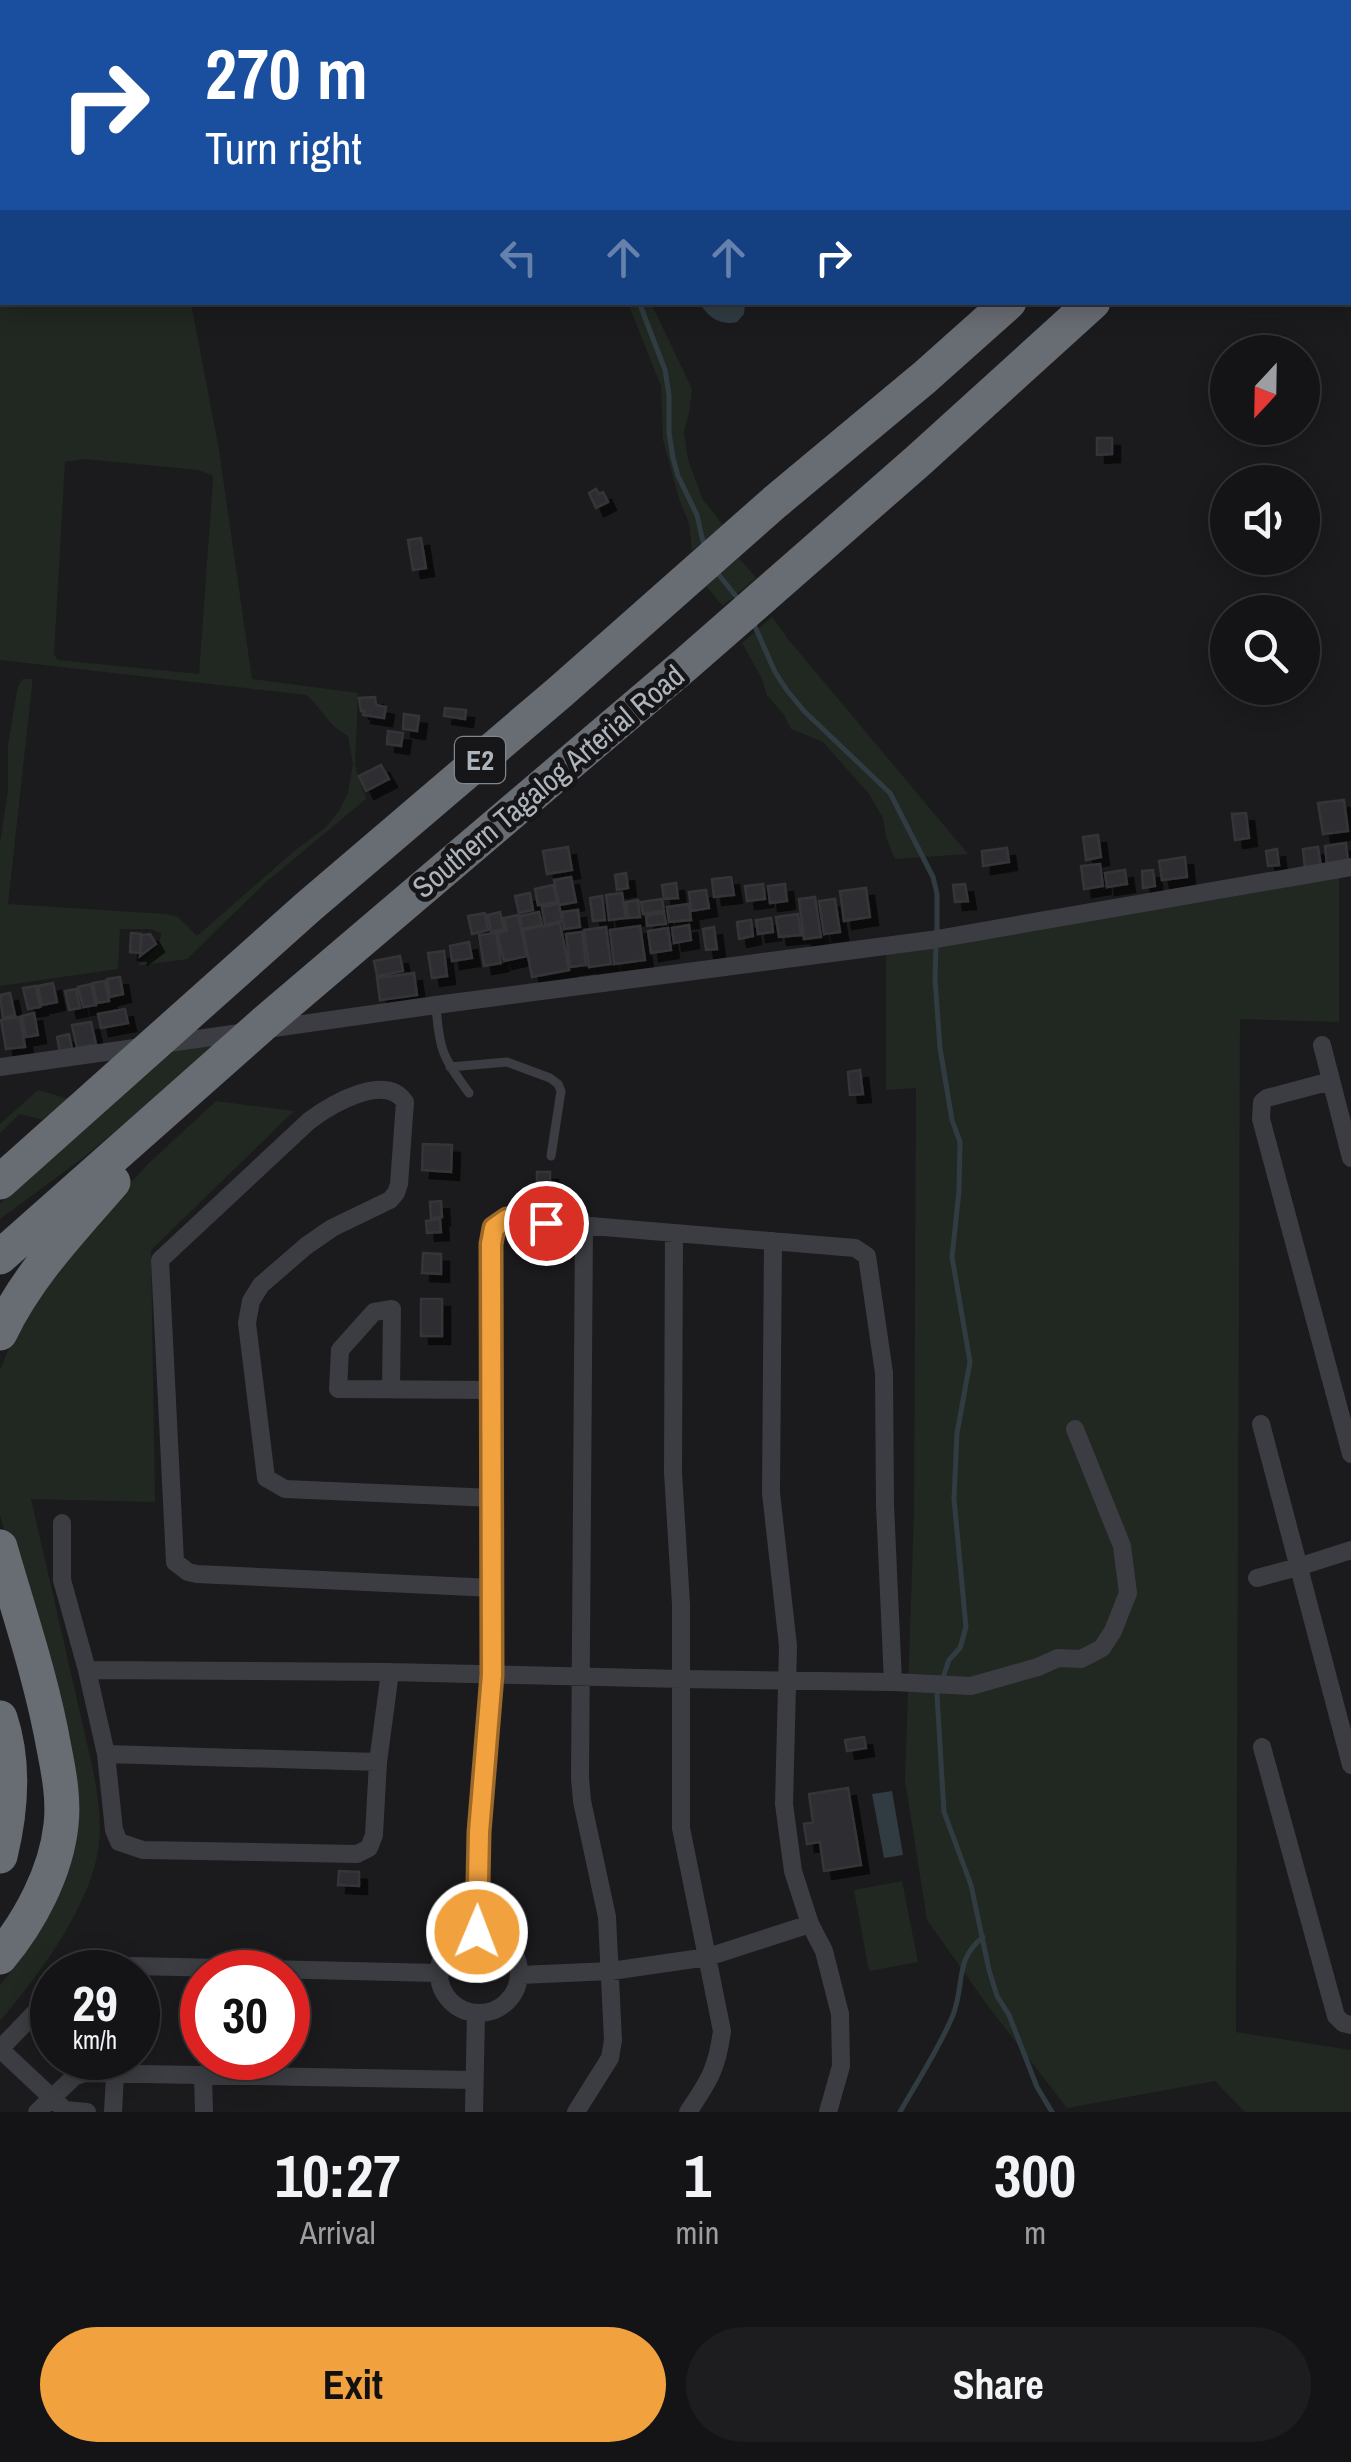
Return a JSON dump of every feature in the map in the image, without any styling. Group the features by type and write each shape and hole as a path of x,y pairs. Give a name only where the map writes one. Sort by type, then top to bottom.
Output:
{"highway":[{"name":"Southern Tagalog Arterial Road","path":"0,1182 308,907 1005,305"},
{"name":"Southern Tagalog Arterial Road","path":"180,1104 270,1018 686,664 1090,305"},
{"path":"0,1257 180,1104"},
{"path":"0,1333 19,1297 42,1266 180,1104"},
{"path":"0,1546 41,1686 62,1802 60,1834 44,1883 33,1909 0,1957"},
{"path":"0,1718 10,1764 6,1831 0,1856"}],"street":[{"path":"0,1067 940,939 1351,867"},
{"path":"1322,1046 1351,1158"},
{"path":"1331,1081 1267,1098 1262,1102 1261,1119 1351,1454"},
{"path":"492,1498 285,1488 266,1478 247,1323 251,1301 261,1285 306,1246 332,1228 390,1200 399,1184 405,1102 394,1091 385,1089 349,1097 308,1122 160,1260 174,1562 197,1574 493,1588"},
{"path":"477,1932 479,1832 492,1675 491,1244 494,1228 507,1219 855,1248 867,1256 884,1373 893,1682"},
{"path":"576,2112 610,2058 613,2040 604,1898 580,1778 584,1226"},
{"path":"674,1234 673,1472 681,1604 681,1828 722,2031 710,2079 688,2112"},
{"path":"773,1241 771,1494 786,1616 784,1804 793,1871 810,1924 824,1951 840,2014 841,2066 828,2112"},
{"path":"392,1389 392,1309 374,1312 340,1350 338,1389 492,1390"},
{"path":"1261,1424 1351,1766"},
{"path":"87,1670 390,1672 971,1686 1038,1668 1058,1658 1081,1659 1102,1648 1118,1618 1128,1593 1122,1546 1075,1429"},
{"path":"62,1523 62,1580 106,1754 114,1830 120,1842 144,1850 357,1854 369,1848 374,1836 378,1762 390,1672"},
{"path":"1257,1578 1351,1550"},
{"path":"1262,1747 1336,2016 1351,2025"},
{"path":"106,1754 378,1762"},
{"path":"520,1975 611,1971 708,1957 810,1924"},
{"path":"477,1932 494,1935 508,1944 517,1958 520,1975 516,1991 506,2004 492,2012 476,2014 461,2010 449,2000 438,1973 449,1945 477,1932"},
{"path":"160,1967 438,1973"},
{"path":"474,2112 476,2014"},
{"path":"30,2018 0,2049 30,2078"},
{"path":"310,2078 473,2080"},
{"path":"32,2080 66,2110 86,2112"},
{"path":"37,2112 71,2080"},
{"path":"114,2112 115,2080"},
{"path":"203,2080 204,2112"}],"lane":[{"path":"436,1005 442,1054 469,1093"},
{"path":"450,1067 507,1062 558,1084 561,1091 551,1156"}],"shaded area":[{"path":"0,305 191,305 219,450 252,679 358,693 355,766 366,799 264,884 187,959 137,966 156,947 161,933 151,929 120,929 118,969 0,986 0,844 8,790 8,745 18,686 23,679 32,679 32,686 8,904 166,914 178,917 197,936 325,828 348,793 353,764 348,736 306,695 0,660","holes":["85,459 198,470 212,475 199,674 58,660 54,654 65,462"]},
{"path":"629,305 652,305 692,389 684,432 688,459 702,498 723,525 692,551 689,523 663,440 661,386"},
{"path":"701,305 745,305 744,314 737,322 720,321"},
{"path":"739,558 756,578 723,606 706,586"},
{"path":"772,617 968,854 895,859 883,818 869,794 823,742 791,729 767,695 742,643"},
{"path":"1339,878 1339,1022 1240,1019 1236,2032 1351,2050 1351,2112 1245,2112 1215,2081 1067,2108 927,1920 905,1780 914,1511 916,1088 886,1090 886,949"},
{"path":"223,1042 83,1158 0,1219 0,1203 178,1045"},
{"path":"38,1090 69,1099 43,1120 20,1114 0,1133 0,1124"},
{"path":"216,1101 294,1111 151,1250 155,1502 31,1499 92,1765 100,1834 94,1867 75,1915 54,1950 30,1950 30,1984 0,2021 0,1985 23,1956 56,1886 15,1572 0,1515 0,1370 21,1319 77,1240 148,1164"},
{"path":"892,1791 903,1855 884,1858 872,1794"},
{"path":"902,1881 918,1962 869,1971 854,1890"}],"building":[{"path":"1097,438 1112,438 1112,454 1097,455"},
{"path":"596,489 599,494 603,492 608,502 596,508 589,493"},
{"path":"421,538 426,568 413,570 408,540"},
{"path":"375,697 376,705 386,707 384,718 363,715 361,711 359,698"},
{"path":"445,708 466,710 465,719 444,716"},
{"path":"404,714 419,716 417,731 403,729"},
{"path":"388,731 403,733 401,746 387,744"},
{"path":"381,765 389,779 366,791 359,776"},
{"path":"1344,800 1348,831 1323,834 1318,803"},
{"path":"1246,813 1249,838 1235,840 1232,814"},
{"path":"1098,835 1101,857 1086,860 1083,837"},
{"path":"1346,843 1348,862 1327,865 1325,846"},
{"path":"568,847 572,870 547,874 543,851"},
{"path":"1318,847 1321,866 1305,868 1303,849"},
{"path":"1007,848 1009,862 983,866 982,851"},
{"path":"1277,849 1279,865 1268,866 1266,851"},
{"path":"1185,857 1187,877 1162,880 1159,861"},
{"path":"1100,864 1103,886 1084,889 1081,866"},
{"path":"1125,870 1127,884 1107,887 1105,873"},
{"path":"1153,870 1155,886 1143,888 1142,871"},
{"path":"626,873 628,888 617,890 615,875"},
{"path":"571,877 576,902 559,905 554,880"},
{"path":"731,877 734,895 714,897 712,879"},
{"path":"676,883 678,898 664,899 662,885"},
{"path":"763,884 765,899 747,901 745,886"},
{"path":"785,884 787,901 770,903 768,886"},
{"path":"965,884 968,901 955,902 953,885"},
{"path":"553,885 557,902 538,905 535,889"},
{"path":"866,888 870,917 844,921 840,891"},
{"path":"706,890 709,908 691,911 689,892"},
{"path":"530,893 533,910 519,913 515,896"},
{"path":"622,893 626,918 609,920 606,895"},
{"path":"602,896 605,920 593,921 590,898"},
{"path":"815,897 821,937 804,939 799,899"},
{"path":"662,899 664,911 643,914 641,902"},
{"path":"835,899 840,932 824,934 819,901"},
{"path":"638,900 640,917 628,918 626,902"},
{"path":"559,904 562,921 545,925 542,907"},
{"path":"689,904 691,920 669,922 667,907"},
{"path":"578,910 580,927 564,929 562,912"},
{"path":"500,912 504,929 491,932 488,915"},
{"path":"539,912 542,925 522,929 520,916"},
{"path":"485,913 488,930 472,934 468,916"},
{"path":"664,913 666,924 647,926 646,916"},
{"path":"798,914 801,935 779,937 776,917"},
{"path":"518,915 527,956 504,961 497,933 507,931 504,918"},
{"path":"771,918 773,932 758,934 756,920"},
{"path":"751,920 753,936 739,939 737,922"},
{"path":"560,923 569,970 532,977 523,930"},
{"path":"689,925 691,940 674,943 672,928"},
{"path":"640,926 645,960 614,964 610,930"},
{"path":"606,927 611,964 589,967 584,930"},
{"path":"714,927 717,949 706,950 703,929"},
{"path":"668,928 671,950 651,953 648,931"},
{"path":"582,932 586,965 570,967 566,934"},
{"path":"131,933 141,934 140,953 130,952"},
{"path":"496,933 501,963 484,966 479,935"},
{"path":"150,934 156,944 140,956 142,935"},
{"path":"469,942 472,958 452,961 450,946"},
{"path":"444,951 447,976 432,978 428,953"},
{"path":"400,956 403,971 377,976 374,961"},
{"path":"414,973 417,995 380,1000 377,978"},
{"path":"120,977 123,994 110,997 107,979"},
{"path":"105,981 109,1001 97,1003 93,983"},
{"path":"53,983 57,1002 42,1005 38,986"},
{"path":"91,984 96,1005 83,1007 78,987"},
{"path":"36,986 40,1007 28,1009 23,988"},
{"path":"76,989 80,1008 69,1010 65,991"},
{"path":"10,993 15,1015 3,1018 0,995"},
{"path":"125,1009 128,1023 101,1028 98,1014"},
{"path":"34,1013 38,1035 26,1037 22,1016"},
{"path":"20,1017 25,1047 6,1049 1,1020"},
{"path":"91,1022 96,1044 77,1048 72,1025"},
{"path":"69,1034 72,1049 60,1052 57,1037"},
{"path":"860,1070 863,1094 850,1095 848,1072"},
{"path":"423,1144 452,1145 451,1172 422,1170"},
{"path":"537,1172 550,1172 550,1194 537,1194"},
{"path":"441,1201 442,1217 431,1218 430,1202"},
{"path":"440,1219 441,1232 427,1233 426,1221"},
{"path":"423,1253 441,1254 441,1274 422,1273"},
{"path":"421,1299 442,1299 442,1336 421,1336"},
{"path":"864,1737 866,1748 847,1751 845,1740"},
{"path":"848,1788 861,1865 824,1871 820,1842 807,1844 804,1824 813,1822 809,1794"},
{"path":"339,1871 359,1872 359,1886 338,1885"}],"waterway":[{"path":"640,305 665,370 673,458 697,515 704,546"},
{"path":"715,570 739,600"},
{"path":"753,622 786,689 890,793 933,877 937,934"},
{"path":"936,945 940,1048 952,1120 960,1142 952,1257 970,1362 957,1433 954,1499 966,1627 937,1695 944,1812 971,1885 997,1996 1052,2112"},
{"path":"900,2112 947,2028 957,2004 964,1964 983,1937"}],"route":[{"path":"477,1932 479,1832 492,1675 491,1244 494,1228 507,1219 546,1223"}]}
